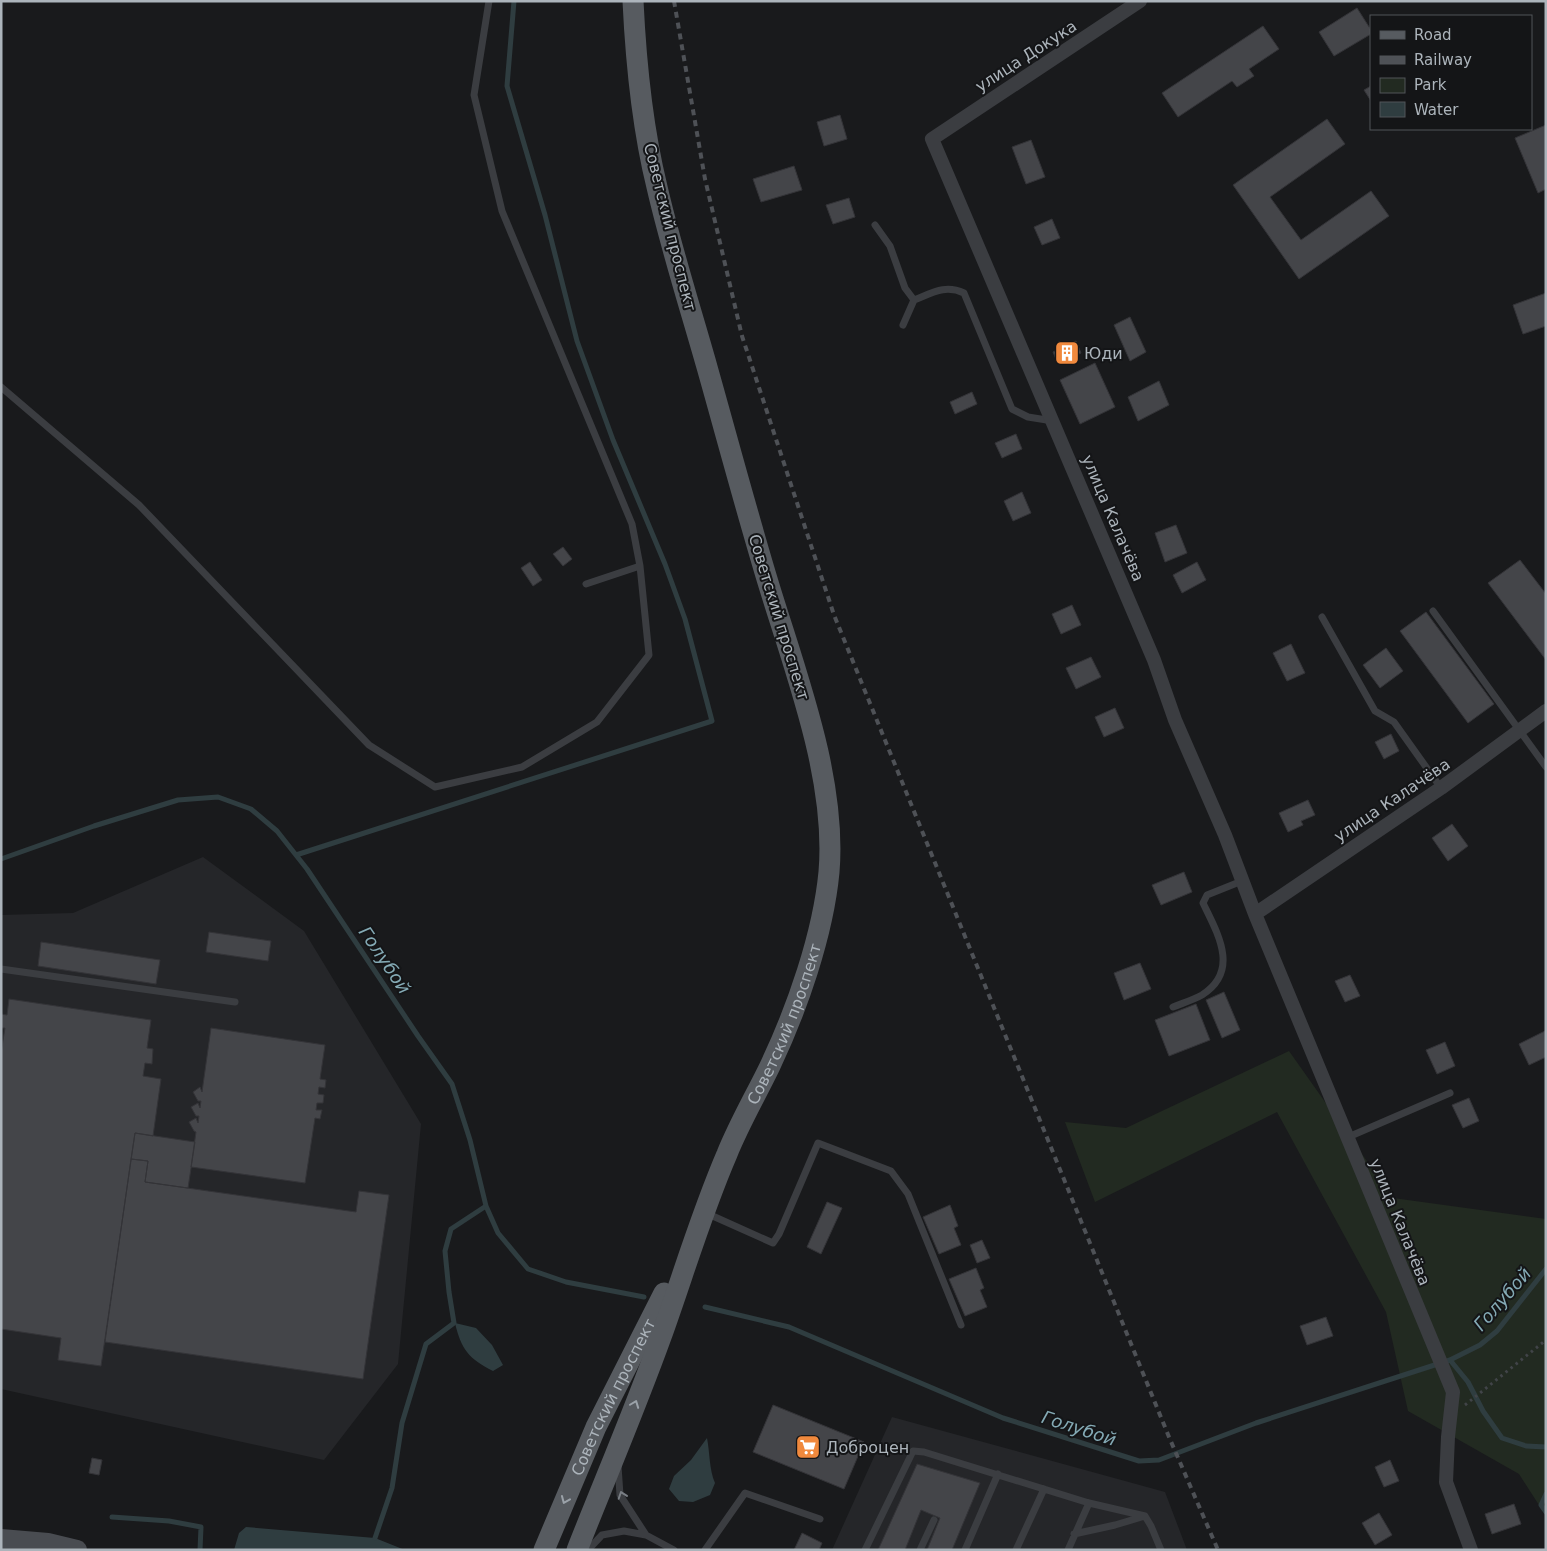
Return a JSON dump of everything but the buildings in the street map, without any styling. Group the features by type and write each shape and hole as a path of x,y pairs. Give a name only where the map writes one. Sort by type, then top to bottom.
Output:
{"main road":[{"name":"Советский проспект","path":"577,1550 660,1339 702,1216 729,1149 772,1063 797,1000 820,922 829,872 829,818 816,745 656,184 636,61 633,1"},
{"name":"Советский проспект","path":"544,1550 596,1426 702,1216"}],"street":[{"name":"улица Докука","path":"932,139 1140,1"},
{"name":"улица Калачёва","path":"932,139 1154,660 1175,720 1225,835 1346,1138 1453,1392 1446,1482 1471,1550"},
{"name":"улица Калачёва","path":"1255,914 1441,788 1520,732 1546,711"},
{"path":"1,1539 48,1543 77,1550"}],"lane":[{"path":"1,387 139,505 369,745 435,787 522,767 597,722 649,655 640,566 632,524 502,211 474,95 489,1"},
{"path":"875,225 890,246 904,288 914,300"},
{"path":"903,324 914,300 944,288 955,289 964,293 1012,409 1028,417 1053,421"},
{"path":"586,584 640,566"},
{"path":"1433,611 1546,767"},
{"path":"1322,617 1375,711 1394,722 1441,788"},
{"path":"1173,1007 1202,995 1214,984 1223,970 1224,954 1216,930 1203,903 1207,895 1242,881"},
{"path":"1,969 235,1002"},
{"path":"1346,1138 1450,1093"},
{"path":"702,1216 773,1243 780,1234 818,1143 890,1171 908,1194 961,1325"},
{"path":"617,1449 620,1495 646,1535"},
{"path":"865,1550 913,1451 924,1452 1089,1503 1145,1516 1161,1550"},
{"path":"965,1550 998,1474"},
{"path":"1016,1550 1044,1489"},
{"path":"705,1550 745,1493 820,1520"},
{"path":"1068,1550 1089,1503"},
{"path":"1074,1534 1145,1516"},
{"path":"920,1550 934,1520"},
{"path":"588,1550 602,1536 624,1531 646,1535 674,1550"}],"path":[{"path":"1450,1418 1546,1340"}],"shaded area":[{"path":"203,857 304,931 421,1124 398,1364 324,1460 1,1389 1,915 73,913"},
{"path":"892,1417 1165,1492 1187,1550 832,1550"}],"green space":[{"path":"1289,1051 1393,1198 1546,1219 1546,1516 1519,1474 1408,1411 1386,1312 1277,1112 1095,1202 1065,1122 1126,1128"}],"water":[{"path":"455,1323 476,1328 492,1345 503,1365 493,1371 472,1357 460,1340"},
{"path":"707,1438 715,1483 710,1495 693,1502 679,1501 669,1489 674,1476 691,1460"},
{"path":"246,1527 375,1538 405,1550 234,1550 239,1533"}],"waterway":[{"path":"296,855 712,721 685,619 665,564 613,440 577,341 545,215 507,86 514,1"},
{"name":"Голубой","path":"1,859 94,826 178,800 218,797 251,809 277,831 307,869 452,1084 470,1140 486,1206 498,1233 528,1269 566,1282 644,1297"},
{"path":"375,1538 392,1488 402,1423 426,1344 454,1323 445,1251 451,1229 486,1206"},
{"name":"Голубой","path":"705,1307 789,1327 1003,1418 1139,1461 1159,1460 1256,1423 1450,1360 1480,1345 1497,1331 1546,1269"},
{"name":"Голубой","path":"1450,1360 1468,1382 1483,1411 1502,1438 1526,1446 1546,1447"},
{"name":"Голубой","path":"1546,1494 1541,1505 1546,1512"},
{"path":"112,1517 169,1521 201,1527 200,1550"}],"railway":[{"path":"674,1 705,179 742,336 834,615 1169,1437 1218,1550"}],"place":[{"name":"Юди","path":"1067,353"},
{"name":"Доброцен","path":"808,1447"}]}
